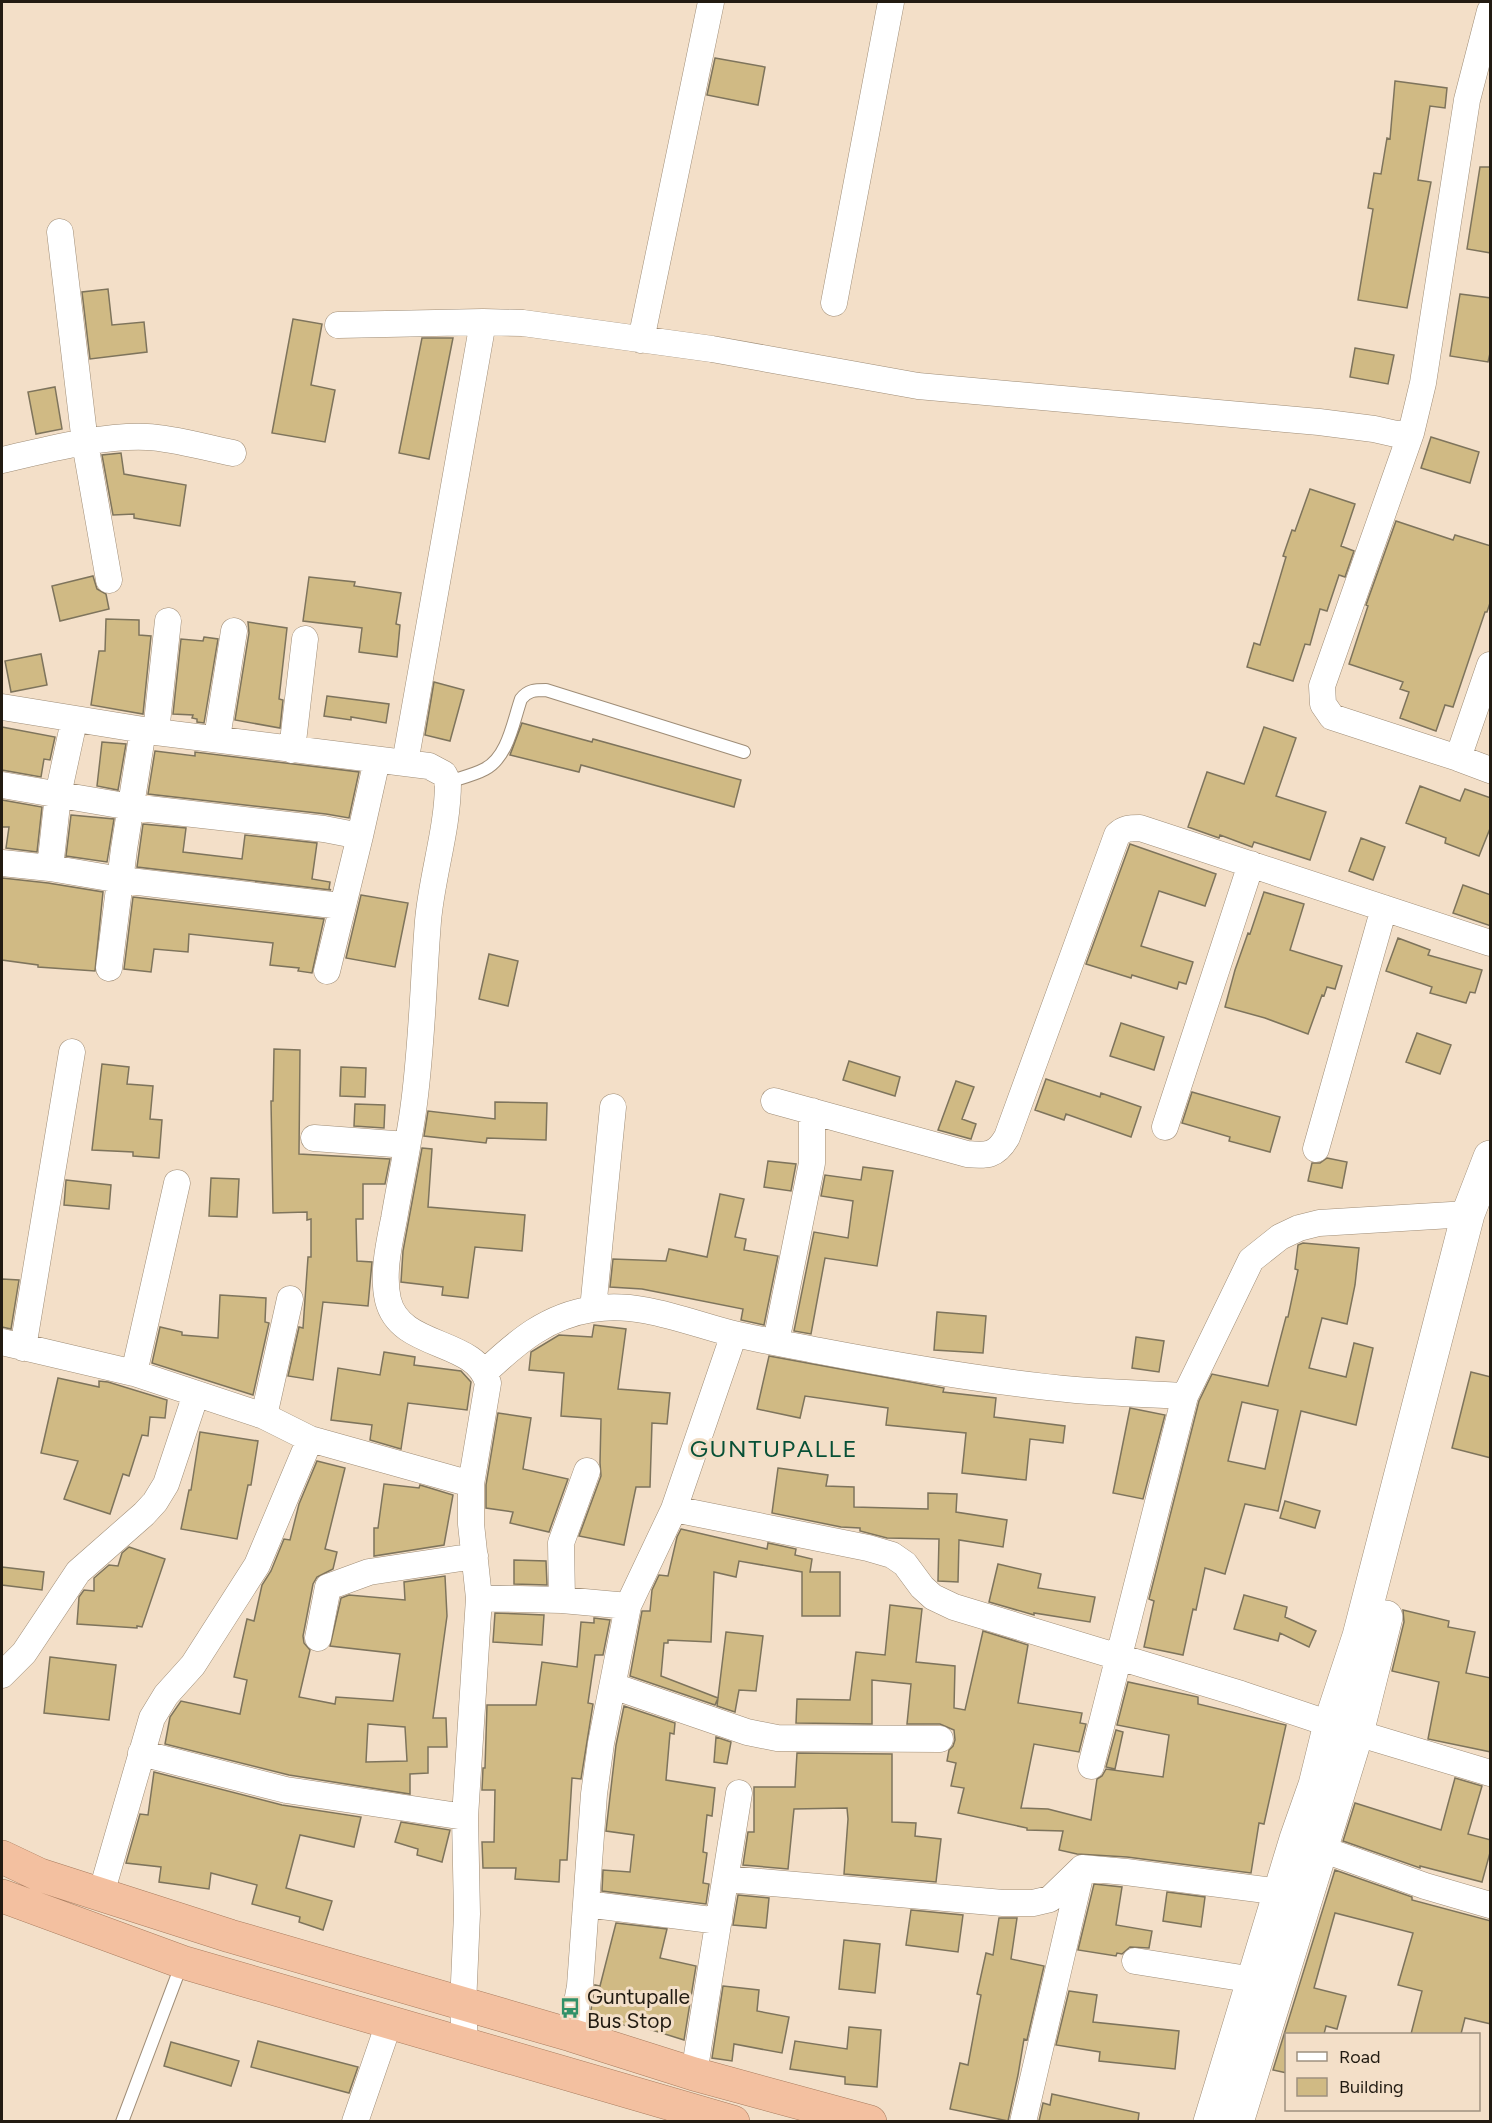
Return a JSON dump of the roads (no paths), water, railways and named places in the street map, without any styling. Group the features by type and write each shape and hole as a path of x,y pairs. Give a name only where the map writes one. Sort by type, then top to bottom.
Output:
{"highway":[{"path":"2,1857 40,1875 230,1936 572,2035 694,2074 870,2121"},
{"path":"2,1896 182,1962 734,2121"}],"main road":[{"path":"1237,2121 1309,1844 1315,1785 1343,1729 1359,1636 1479,1210 1491,1157"},
{"path":"1210,2121 1281,1892 1309,1844"}],"street":[{"path":"642,333 711,2"},
{"path":"834,303 891,2"},
{"path":"1491,11 1467,99 1423,383 1411,433 1322,686 1323,704 1332,717 1491,770"},
{"path":"60,232 85,443 109,580"},
{"path":"405,763 483,322"},
{"path":"338,325 523,323 642,333 712,349 918,386 1319,422 1396,434 1411,433"},
{"path":"2,459 85,443 134,437 150,437 233,453"},
{"path":"109,968 131,807 149,731 168,621"},
{"path":"217,738 234,631"},
{"path":"292,750 305,639"},
{"path":"1458,758 1491,665"},
{"path":"2,707 149,731 405,763 438,769 448,782 428,920 413,1110 388,1249 386,1277 388,1300 394,1315 410,1330 480,1365 488,1383 471,1484 471,1524 479,1598 465,1817 467,1914 463,2005 465,2044"},
{"path":"50,868 58,795 74,720"},
{"path":"327,971 377,760"},
{"path":"2,785 131,807 324,829 360,836"},
{"path":"774,1101 967,1154 982,1156 992,1154 1001,1148 1007,1137 1117,835 1122,830 1140,828 1491,943"},
{"path":"2,863 341,906"},
{"path":"1165,1127 1251,864"},
{"path":"1316,1149 1384,908"},
{"path":"72,1052 12,1345 134,1373 264,1416 310,1439 471,1484"},
{"path":"593,1309 613,1107"},
{"path":"776,1342 812,1163 812,1111"},
{"path":"314,1138 407,1145"},
{"path":"134,1373 177,1183"},
{"path":"1091,1767 1185,1396 1251,1260 1280,1237 1319,1223 1479,1210"},
{"path":"264,1416 290,1299"},
{"path":"485,1372 535,1329 566,1315 593,1309 619,1307 648,1311 734,1334 855,1358 1075,1389 1185,1396"},
{"path":"572,2035 580,1986 594,1794 628,1606 674,1509 734,1334"},
{"path":"2,1675 24,1653 78,1572 155,1502 166,1484 195,1394"},
{"path":"101,1894 141,1753 157,1707 193,1665 257,1565 310,1439"},
{"path":"562,1600 561,1543 587,1471"},
{"path":"674,1509 868,1548 892,1556 905,1564 922,1587 933,1597 954,1607 1491,1773"},
{"path":"318,1638 328,1587 369,1572 475,1556"},
{"path":"479,1598 562,1600 628,1606"},
{"path":"613,1686 747,1732 777,1738 940,1739"},
{"path":"141,1753 286,1790 465,1817"},
{"path":"694,2074 739,1793"},
{"path":"1309,1844 1425,1886 1491,1905"},
{"path":"726,1879 1003,1903 1033,1903 1050,1899 1082,1868 1281,1892"},
{"path":"1023,2121 1082,1868"},
{"path":"586,1904 719,1921"},
{"path":"1135,1961 1254,1980"},
{"path":"355,2121 389,2023"}],"lane":[{"path":"448,782 483,770 494,763 501,754 521,699 526,693 535,690 546,690 744,752"},
{"path":"122,2121 182,1962"}],"place":[{"name":"Guntupalle Bus Stop","path":"570,2008"}],"district":[{"name":"GUNTUPALLE","path":"774,1448"}]}
